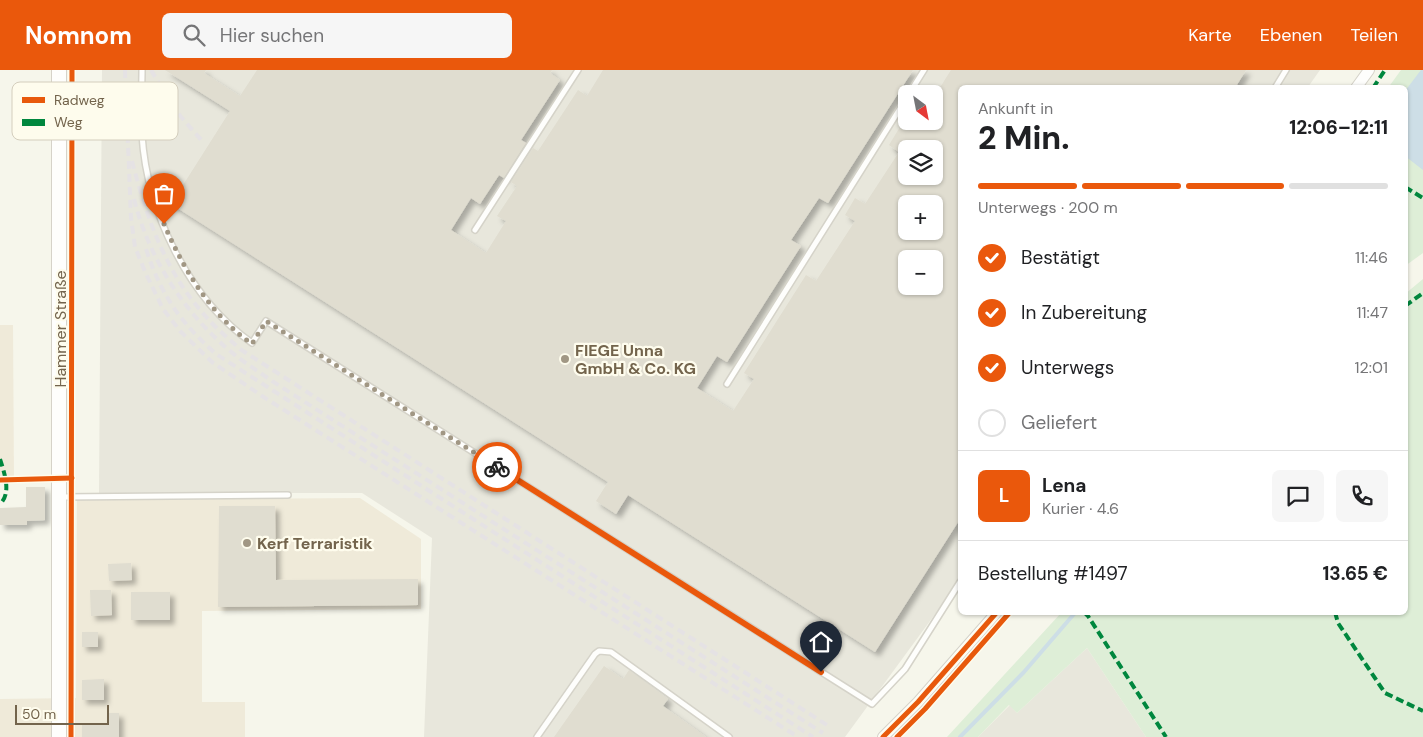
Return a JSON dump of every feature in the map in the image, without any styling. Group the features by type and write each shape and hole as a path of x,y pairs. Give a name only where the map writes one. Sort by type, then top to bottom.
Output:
{"main road":[{"name":"Hammer Straße","path":"59,140 61,496 59,737"}],"street":[{"path":"1358,85 1369,70"},
{"path":"883,737 924,695 994,615"}],"lane":[{"path":"475,230 578,70"},
{"path":"915,85 924,70"},
{"path":"1277,85 1286,70"},
{"path":"727,384 898,112"},
{"path":"143,140 150,181 164,224 184,266 201,292 224,319 252,344 266,321 872,704 904,669 958,585"},
{"path":"61,496 288,495"},
{"path":"537,737 595,654 600,651 611,652 729,737"}],"shaded area":[{"path":"102,70 1320,70 1309,85 958,85 958,583 845,737 424,737 432,538 362,493 99,493 102,140 178,140 178,82 102,82"},
{"path":"1421,70 1423,70 1423,170 1408,158 1408,87"},
{"path":"0,325 13,325 14,480 0,480"},
{"path":"360,498 421,539 421,609 202,611 202,702 245,702 245,737 0,737 0,699 76,698 77,500"},
{"path":"1087,648 1146,737 978,737 1010,705 1017,713"}],"green space":[{"path":"1401,70 1423,70 1423,253 1408,264 1408,85 1390,85"},
{"path":"1423,279 1423,737 1146,737 1087,648 1017,713 1009,705 978,737 947,737 1059,615 1408,615 1408,292"}],"building":[{"name":"FIEGE Unna GmbH & Co. KG","path":"165,70 206,70 204,73 240,96 257,70 552,70 550,73 560,80 521,140 526,143 504,178 499,175 480,204 471,198 451,230 486,253 506,221 497,216 517,186 511,182 533,148 538,151 578,90 587,96 603,70 913,70 903,85 898,85 898,93 828,203 819,198 791,240 801,246 727,362 717,356 697,388 733,411 754,379 744,373 806,275 816,281 855,221 845,215 855,198 865,204 898,154 898,185 943,185 943,140 898,140 898,151 889,145 898,130 943,130 942,85 951,70 1246,70 1237,85 958,85 958,522 875,652 628,495 616,514 596,501 608,482 171,204 230,111"},
{"path":"26,487 45,487 45,520 27,521 27,525 0,525 0,508 26,507"},
{"name":"Kerf Terraristik","path":"219,506 275,506 276,580 418,579 418,605 218,607"},
{"path":"131,563 132,580 109,581 108,564"},
{"path":"90,590 111,590 112,615 91,616"},
{"path":"131,592 170,592 170,620 131,620"},
{"path":"82,632 98,632 98,647 82,647"},
{"path":"604,666 623,679 629,670 668,699 663,706 706,737 554,737"},
{"path":"104,679 104,700 82,700 82,680"},
{"path":"107,713 119,713 119,737 82,737 82,724 107,723"}],"waterway":[{"path":"960,737 1024,672 1073,615"}],"railway":[{"path":"125,70 125,82"},
{"path":"151,70 158,82"},
{"path":"178,113 203,142"},
{"path":"128,140 131,218 135,247 163,309 180,331 212,362 262,396 798,737"},
{"path":"132,161 150,221 177,278 206,317 240,349 827,725"},
{"path":"134,199 148,240 179,296 207,329 234,354 272,381 823,733"},
{"path":"146,249 158,280 173,307 192,331 216,354 813,737"}],"marked path":[{"path":"1375,85 1385,70"},
{"path":"1408,189 1423,198"},
{"path":"1408,304 1423,293"},
{"path":"0,459 6,488 6,494 0,504"},
{"path":"1087,615 1166,737"},
{"path":"1336,615 1338,623 1385,693 1423,711"}],"cycle path":[{"path":"72,70 72,82"},
{"path":"71,737 72,140"},
{"path":"0,480 72,478"},
{"path":"883,737 918,702 994,615"},
{"path":"897,737 925,709 1007,615"}],"way so far":[{"path":"164,224 173,246 201,292 219,314 252,344 266,321 497,467"}],"place":[{"name":"FIEGE Unna GmbH & Co. KG","path":"565,359"},
{"name":"Kerf Terraristik","path":"247,543"}],"route":[{"path":"497,467 821,672"}]}
